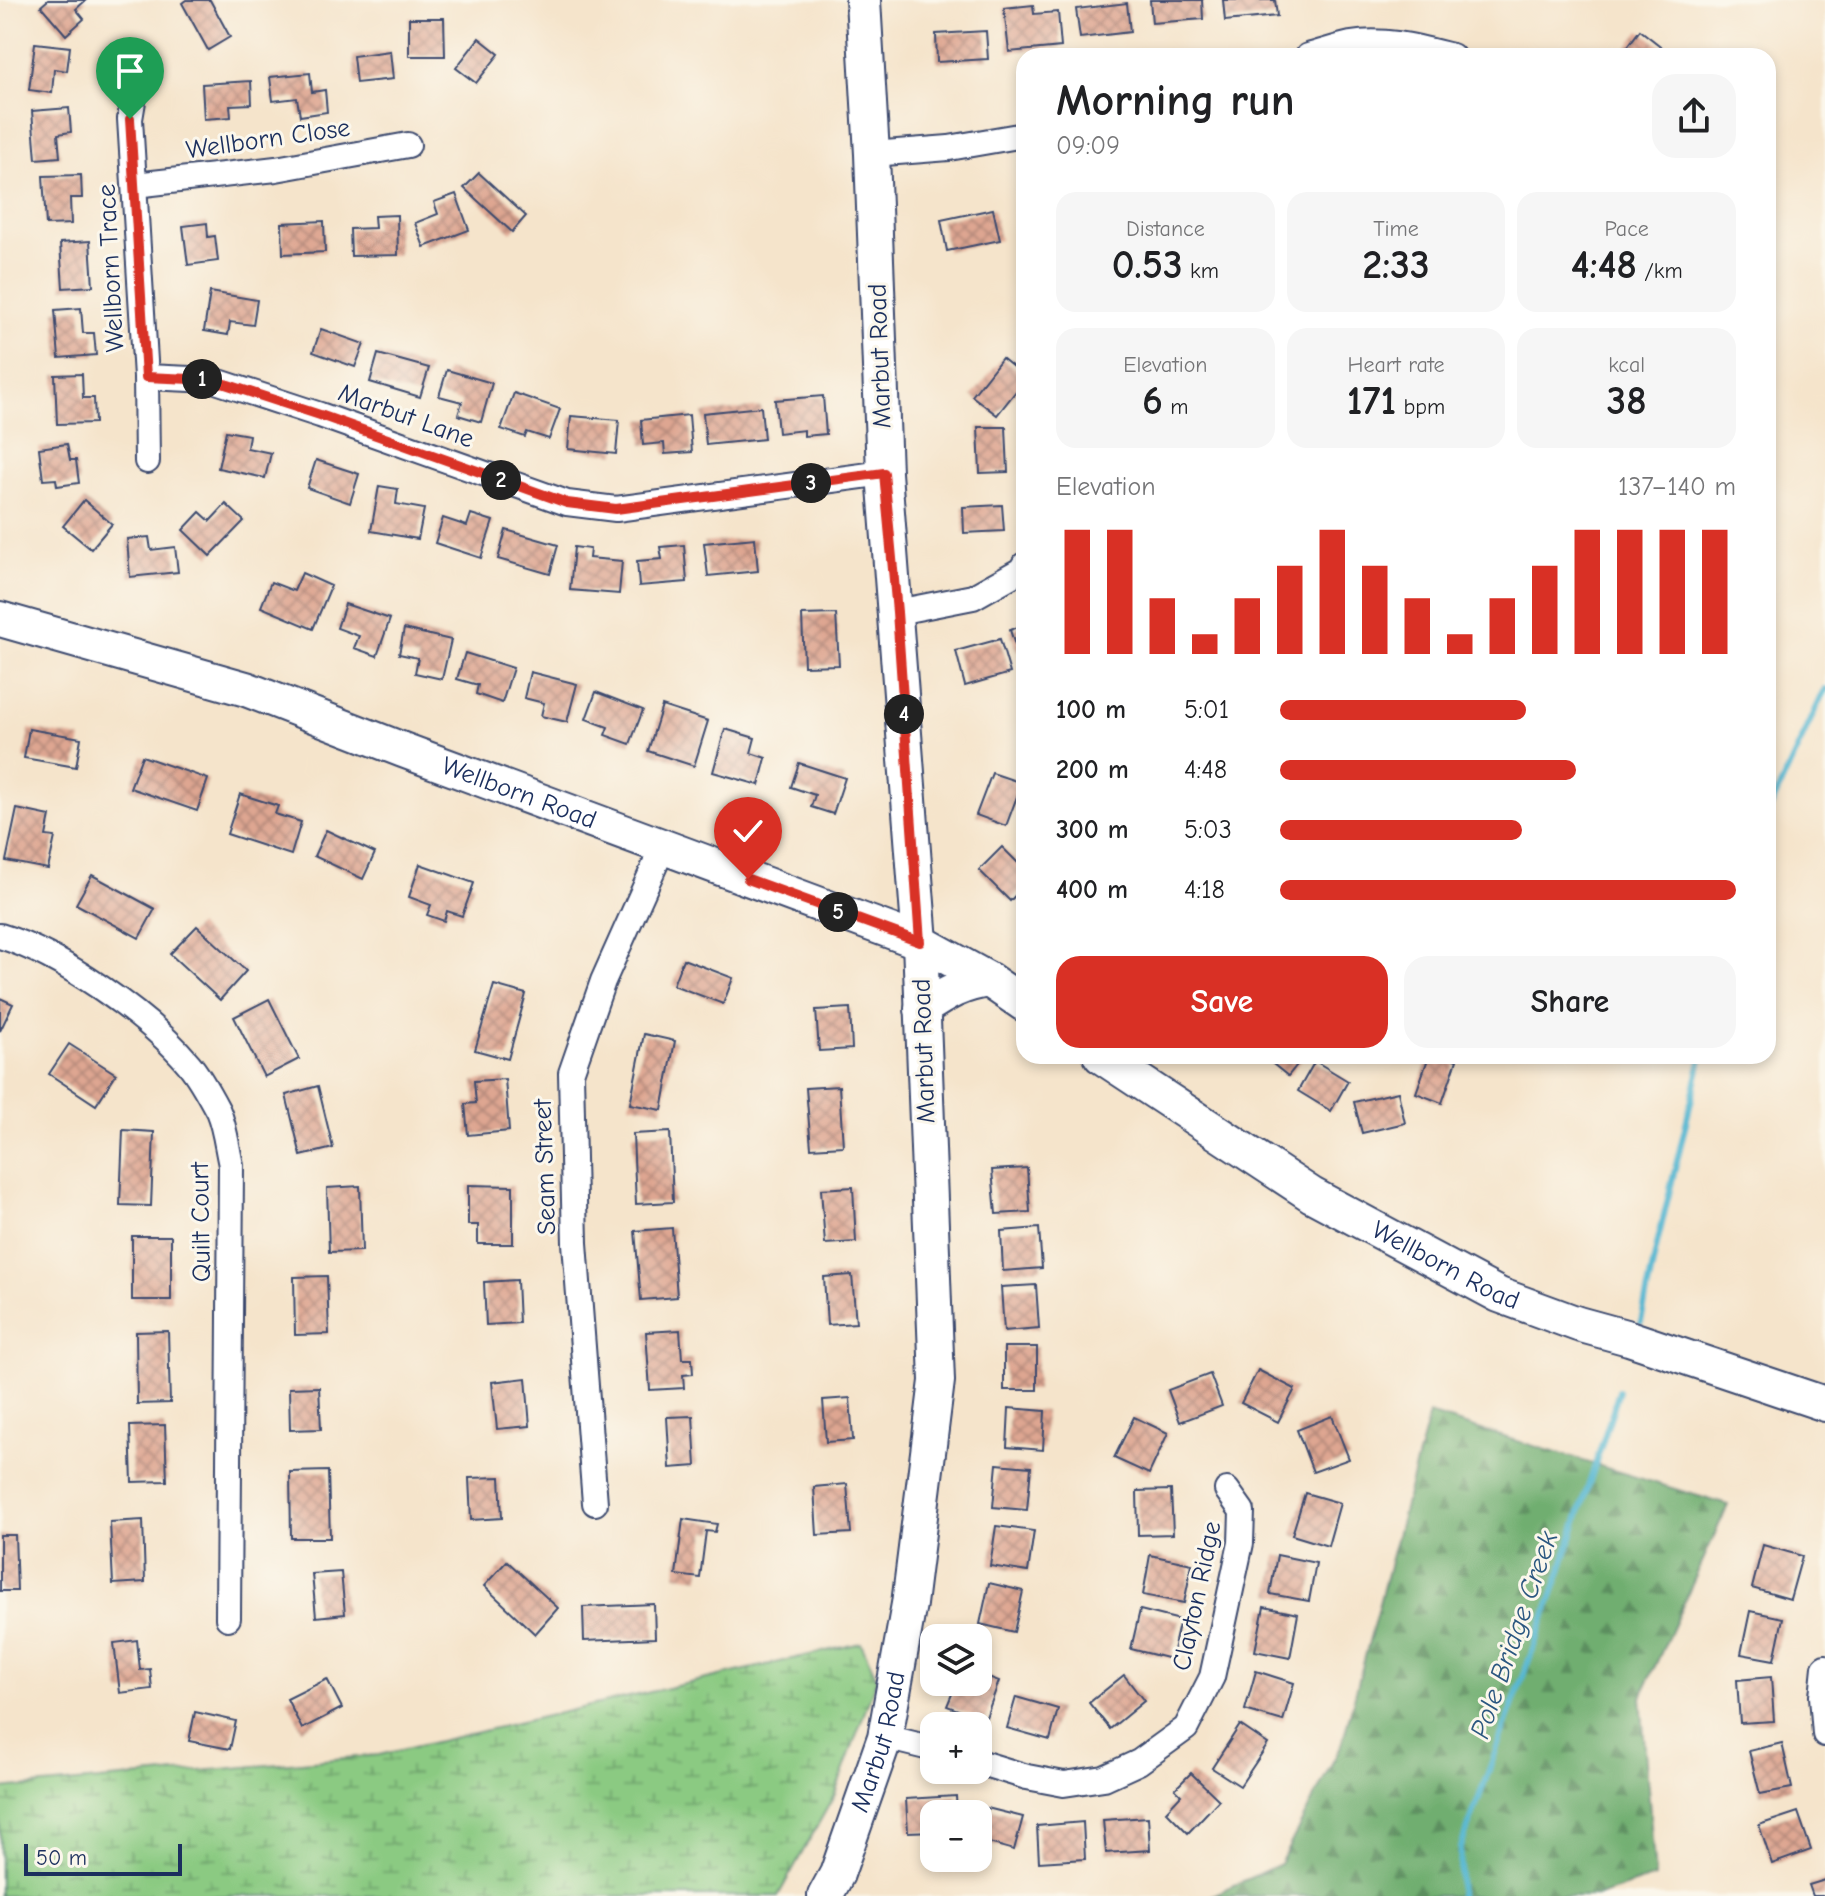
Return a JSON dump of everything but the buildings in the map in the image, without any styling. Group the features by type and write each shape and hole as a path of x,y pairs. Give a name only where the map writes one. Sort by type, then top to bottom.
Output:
{"street":[{"name":"Marbut Road","path":"825,1896 837,1874 885,1737 909,1604 937,1381 920,942 884,473 863,0"},
{"path":"1337,48 1379,42 1418,48"},
{"name":"Wellborn Trace","path":"138,72 130,119 146,377 147,461"},
{"path":"872,154 949,148 1016,136"},
{"name":"Wellborn Close","path":"135,185 276,169 408,145"},
{"name":"Marbut Lane","path":"146,377 213,380 567,503 616,509 884,473"},
{"path":"897,612 973,597 1016,573"},
{"name":"Wellborn Road","path":"0,619 246,689 920,942 1016,999"},
{"name":"Seam Street","path":"595,1503 575,1243 571,1073 603,981 663,847"},
{"name":"Quilt Court","path":"0,936 27,944 80,974 151,1027 189,1065 219,1114 231,1165 228,1618"},
{"path":"922,1009 954,988 989,980"},
{"name":"Wellborn Road","path":"1113,1064 1312,1195 1499,1295 1578,1324 1825,1404"},
{"name":"Clayton Ridge","path":"992,1766 1064,1784 1104,1778 1139,1762 1186,1728 1212,1677 1241,1543 1242,1511 1227,1490"},
{"path":"1825,1667 1822,1696 1825,1734"},
{"path":"885,1737 920,1746"}],"green space":[{"path":"1429,1414 1728,1505 1641,1697 1655,1877 1598,1896 1211,1896 1280,1864 1342,1744"},
{"path":"861,1643 877,1678 835,1794 778,1896 0,1896 0,1789 379,1755"}],"waterway":[{"name":"Pole Bridge Creek","path":"1776,796 1825,689"},
{"name":"Pole Bridge Creek","path":"1641,1322 1700,1064"},
{"name":"Pole Bridge Creek","path":"1459,1896 1461,1847 1558,1580 1619,1391"}],"route":[{"path":"130,119 146,377 213,380 567,503 616,509 884,473 920,942 748,879"}]}
